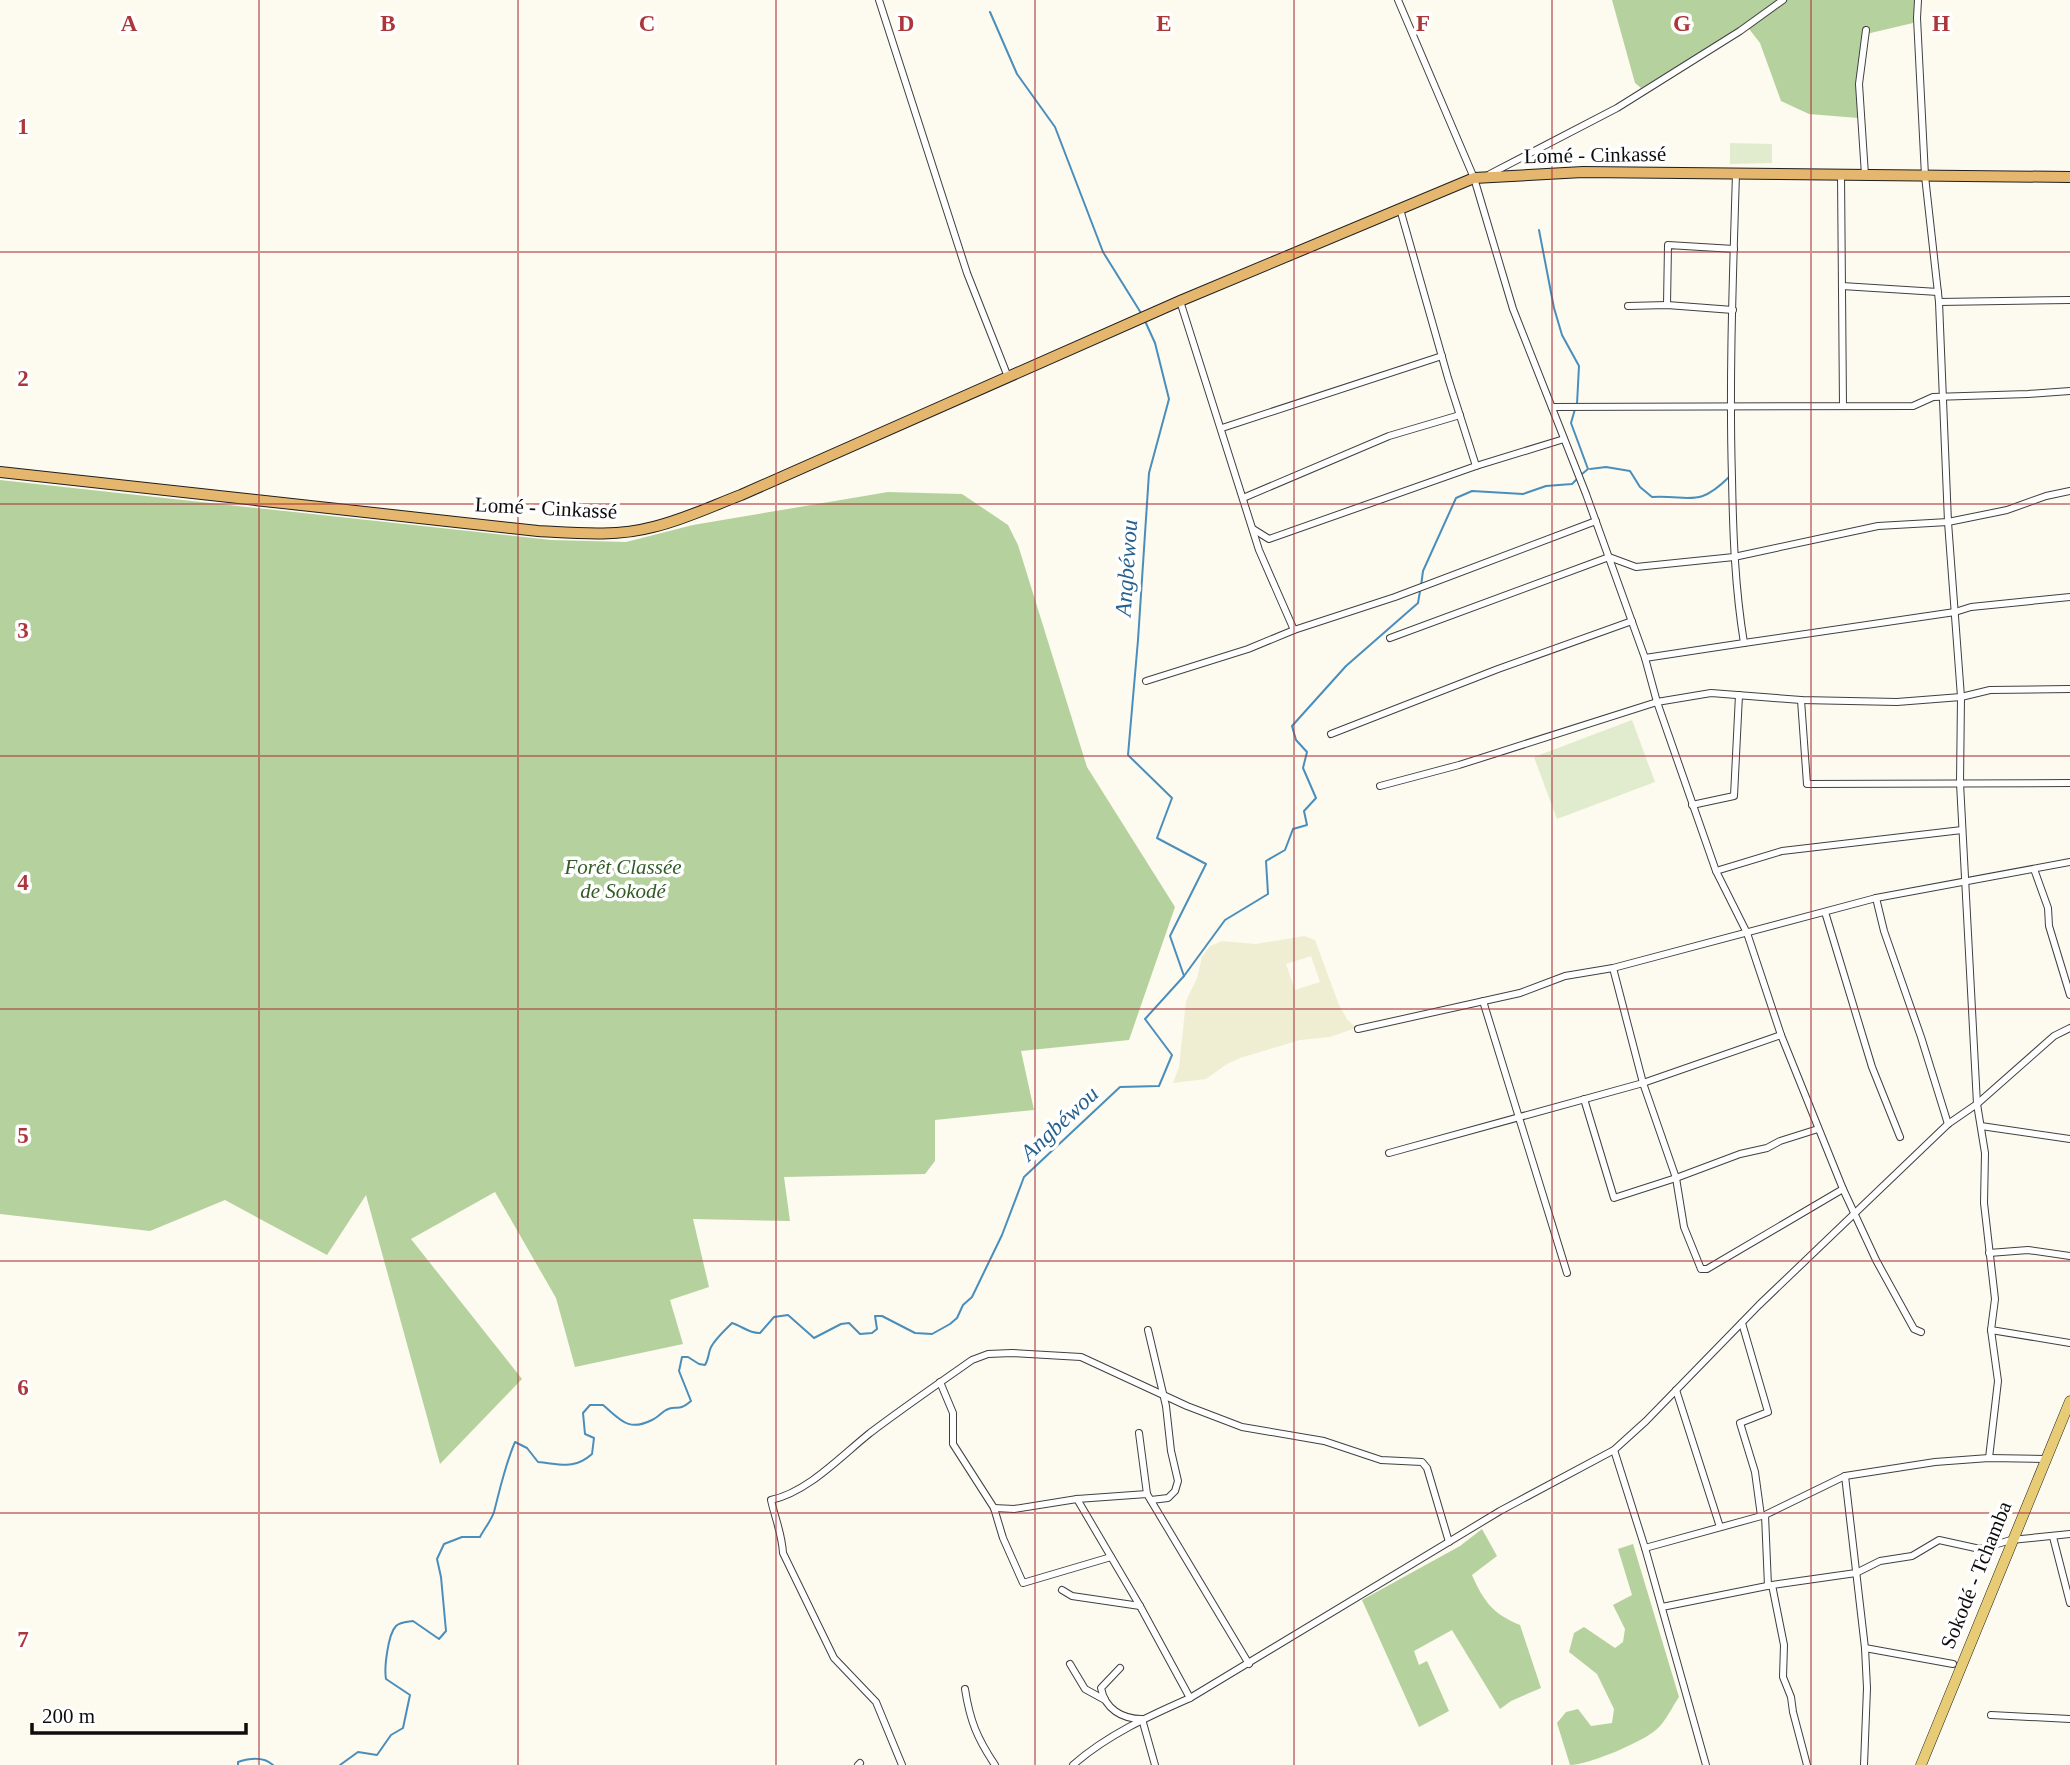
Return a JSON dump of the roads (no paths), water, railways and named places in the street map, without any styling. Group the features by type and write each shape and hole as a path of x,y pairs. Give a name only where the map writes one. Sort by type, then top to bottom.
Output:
{"highway":[{"name":"Lomé - Cinkassé","path":"0,472 538,531 625,532 674,521 741,495 1180,301 1474,178 1488,175 1583,172 2070,177"}],"main road":[{"name":"Sokodé - Tchamba","path":"1921,1765 2070,1401"}],"street":[{"path":"879,0 967,273 1008,377"},
{"path":"1398,0 1474,178 1513,309 1609,557 1716,872 1747,933 1781,1035 1843,1189 1876,1260 1914,1329 1921,1332"},
{"path":"1488,175 1618,108 1740,31 1783,0"},
{"path":"1917,1 1925,176 1939,302 1948,522 1962,697 1960,783 1977,1104 1985,1153 1984,1203 1995,1299 1991,1330 1998,1381 1989,1458"},
{"path":"1866,30 1859,84 1866,175"},
{"path":"1736,173 1730,405 1734,557 1744,643"},
{"path":"1841,175 1843,406"},
{"path":"1400,209 1476,466"},
{"path":"1667,305 1668,245 1734,249"},
{"path":"1842,286 1938,292"},
{"path":"1939,302 2070,300"},
{"path":"1180,301 1259,550 1294,630"},
{"path":"1628,306 1667,305 1733,310"},
{"path":"1222,428 1442,356"},
{"path":"1552,407 1913,406 1933,397 2070,391"},
{"path":"1243,498 1389,436 1460,415"},
{"path":"1259,550 1269,539 1476,466 1564,439"},
{"path":"1390,638 1609,557 1636,567 1734,557 1878,526 1948,522 2007,510 2046,496 2070,491"},
{"path":"1146,681 1248,649 1294,630 1395,597 1596,521"},
{"path":"1252,529 1269,539"},
{"path":"1645,658 1955,612 1971,607 2070,597"},
{"path":"1331,734 1498,669 1632,621"},
{"path":"1380,786 1459,765 1657,702 1711,693 1801,701 1897,702 1962,697 1990,690 2070,688"},
{"path":"1692,805 1734,796 1739,695"},
{"path":"1801,701 1807,784 2070,783"},
{"path":"1716,872 1782,851 1962,830"},
{"path":"1358,1029 1520,993 1565,976 1614,968 1876,898 2070,862"},
{"path":"2034,869 2048,908 2049,926 2070,995"},
{"path":"1876,898 1888,943 1948,1124"},
{"path":"1825,912 1872,1067 1900,1137"},
{"path":"1614,968 1643,1083 1676,1178 1684,1227 1701,1269 1707,1269 1843,1189"},
{"path":"1483,1001 1567,1273"},
{"path":"1073,1765 1090,1750 1249,1664 1500,1511 1614,1450 1854,1212 1948,1124 1977,1104 2054,1036 2070,1028"},
{"path":"1389,1153 1643,1083 1781,1035"},
{"path":"1584,1099 1614,1198 1720,1161 1767,1149 1793,1136 1818,1129"},
{"path":"1980,1126 2070,1139"},
{"path":"1989,1253 2028,1250 2070,1256"},
{"path":"1742,1323 1768,1412 1740,1423 1755,1472 1763,1515 1770,1585 1784,1645 1783,1677 1791,1697 1807,1765"},
{"path":"994,1508 1014,1509 1077,1499 1168,1498 1175,1491 1178,1481 1163,1394 1148,1330"},
{"path":"1991,1330 2070,1343"},
{"path":"902,1765 876,1702 834,1658 783,1553 782,1535 771,1500 788,1495 840,1461 867,1436 972,1360 988,1354 1051,1354 1091,1360 1187,1406 1242,1427 1324,1441 1381,1460 1422,1462 1427,1468 1449,1542"},
{"path":"940,1382 953,1413 953,1444 994,1508 1003,1538 1023,1583 1111,1558"},
{"path":"1676,1390 1720,1527"},
{"path":"1139,1433 1149,1497 1249,1664"},
{"path":"1614,1450 1646,1548 1706,1765"},
{"path":"1646,1548 1763,1515 1844,1476 1935,1462 1989,1458 2045,1459"},
{"path":"1844,1476 1865,1647 1867,1688 1864,1765"},
{"path":"1077,1499 1190,1698"},
{"path":"1662,1607 1770,1585 1856,1573 1880,1561 1912,1556 1939,1540 1980,1549 2011,1540 2070,1534"},
{"path":"2053,1537 2070,1603"},
{"path":"1062,1590 1072,1596 1140,1606"},
{"path":"1865,1647 1953,1664"},
{"path":"1070,1664 1085,1689 1106,1701 1123,1717 1142,1720"},
{"path":"1106,1701 1101,1688 1120,1668"},
{"path":"965,1689 970,1719 979,1741 995,1765"},
{"path":"1991,1715 2070,1719"},
{"path":"1142,1720 1155,1765"}],"waterway":[{"name":"Angbéwou","path":"990,12 1017,74 1055,127 1103,252 1141,313"},
{"path":"1539,230 1554,308 1562,335 1579,366 1577,404"},
{"name":"Angbéwou","path":"340,1765 358,1752 377,1755 391,1735 403,1728 410,1695 386,1679 386,1660 393,1630 404,1622 413,1621 439,1639 446,1631 437,1559 444,1544 462,1537 480,1537 494,1512 515,1442 527,1448 538,1462 573,1464 592,1454 594,1438 585,1434 583,1413 590,1405 603,1405 625,1423 637,1425 654,1419 670,1408 683,1407 691,1401 679,1371 682,1357 705,1365 713,1344 732,1323 760,1333 774,1317 788,1315 814,1338 841,1324 849,1323 860,1334 872,1333 877,1329 875,1316 882,1316 915,1333 932,1334 957,1318 963,1305 972,1297 1002,1235 1024,1177 1120,1087 1159,1086 1172,1055 1145,1019 1184,976 1170,936 1206,864 1157,838 1172,798 1128,755 1149,473 1169,399 1155,343 1145,321"},
{"path":"1575,409 1571,423 1588,469 1582,474"},
{"path":"1590,469 1606,467 1630,471 1640,487 1652,497 1694,498 1709,493 1729,477"},
{"path":"1421,586 1423,571 1456,498 1472,491 1523,494 1546,486 1572,484 1578,478"},
{"path":"1184,976 1225,920 1268,894 1266,861 1285,850 1293,829 1307,825 1304,811 1316,798 1303,768 1307,752 1296,740 1292,726 1346,666 1418,603 1420,591"},
{"name":"Angbéwou","path":"238,1765 238,1762 256,1759 273,1765"}],"park label":[{"name":"Forêt Classée de Sokodé","path":"623,879"}]}
